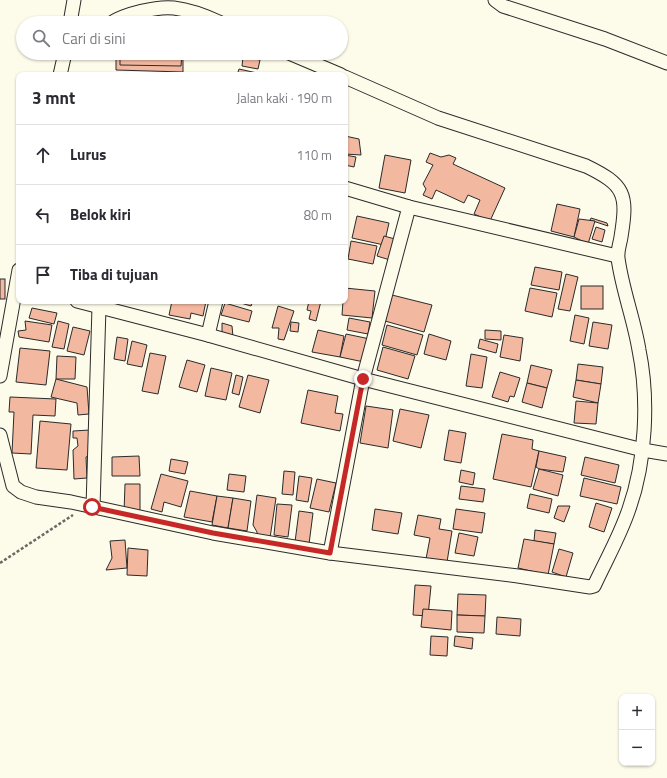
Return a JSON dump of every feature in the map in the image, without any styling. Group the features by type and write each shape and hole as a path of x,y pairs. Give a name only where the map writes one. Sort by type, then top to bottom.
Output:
{"street":[{"path":"71,16 74,0"},
{"path":"495,0 503,6 605,39 667,63"},
{"path":"130,16 143,11 173,8 206,16"},
{"path":"61,72 63,60"},
{"path":"306,60 334,72"},
{"path":"0,435 13,486 21,492 36,497 71,502 213,533 330,553 518,576 592,587 613,547 630,508 643,450 643,384 640,352 617,256 624,219 624,199 617,184 602,174 553,155 438,118 348,78"},
{"path":"348,189 409,207 617,256"},
{"path":"330,553 363,379 409,207"},
{"path":"0,376 16,295"},
{"path":"88,304 208,334 363,379 643,450 667,454"},
{"path":"208,334 215,304"},
{"path":"92,507 99,307"}],"path":[{"path":"0,563 70,519 74,510 71,502"}],"building":[{"path":"116,60 183,60 183,72 116,70"},
{"path":"120,60 181,60 181,66 120,65"},
{"path":"243,60 260,60 258,69 242,66"},
{"path":"239,69 252,72 238,72"},
{"path":"348,137 359,139 361,155 348,154"},
{"path":"430,153 441,157 449,155 456,158 453,164 505,188 490,221 474,214 480,200 468,195 464,203 436,190 432,199 423,195 426,189 423,184 433,165 426,162"},
{"path":"385,155 411,160 405,193 379,188"},
{"path":"348,156 356,157 354,167 348,166"},
{"path":"557,204 580,209 574,237 551,231"},
{"path":"357,216 389,223 384,245 352,238"},
{"path":"591,218 607,223 608,226 590,220"},
{"path":"579,219 595,221 588,244 574,237"},
{"path":"596,227 605,230 602,242 592,239"},
{"path":"384,236 395,239 390,260 377,256"},
{"path":"351,241 377,246 373,264 348,259"},
{"path":"535,267 562,272 559,290 531,285"},
{"path":"566,274 578,277 570,311 558,309"},
{"path":"0,279 5,279 5,299 0,299"},
{"path":"581,286 603,286 603,309 581,309"},
{"path":"348,288 375,291 372,318 342,315 343,304 348,304"},
{"path":"530,288 557,293 552,317 525,311"},
{"path":"392,295 432,305 424,332 385,321"},
{"path":"171,304 205,304 203,316 191,313 190,319 169,315"},
{"path":"225,304 252,311 249,322 221,315"},
{"path":"308,304 320,304 316,321 309,319 311,311 307,310"},
{"path":"278,306 294,311 284,340 278,339 279,328 272,328"},
{"path":"32,308 57,313 54,324 29,318"},
{"path":"575,315 589,318 584,344 570,341"},
{"path":"349,318 370,322 368,334 347,330"},
{"path":"25,321 52,325 49,342 19,337 18,331 26,330"},
{"path":"58,321 69,324 64,349 52,347"},
{"path":"291,322 299,323 298,332 290,331"},
{"path":"593,322 612,325 608,349 589,346"},
{"path":"222,323 232,326 233,337 222,334"},
{"path":"387,325 423,335 417,355 382,345"},
{"path":"73,327 90,331 84,355 67,351"},
{"path":"318,330 344,336 340,357 312,352"},
{"path":"485,330 501,331 501,340 485,339"},
{"path":"346,334 370,339 364,362 340,357"},
{"path":"429,334 451,341 446,360 424,354"},
{"path":"504,335 523,338 520,361 500,357"},
{"path":"117,337 128,339 125,361 114,359"},
{"path":"480,339 498,344 496,353 478,348"},
{"path":"132,341 147,345 142,367 127,364"},
{"path":"383,347 415,356 408,379 377,370"},
{"path":"20,348 50,351 46,385 16,382"},
{"path":"150,353 166,356 158,394 142,391"},
{"path":"471,354 487,357 482,388 466,386"},
{"path":"57,356 76,357 75,379 56,379"},
{"path":"187,360 205,365 197,392 179,387"},
{"path":"578,364 603,367 601,384 576,380"},
{"path":"531,365 552,370 547,388 527,383"},
{"path":"211,368 232,373 226,400 205,396"},
{"path":"500,372 520,378 514,397 510,396 508,402 492,397"},
{"path":"236,375 243,377 239,395 232,393"},
{"path":"248,375 269,380 260,413 239,407"},
{"path":"56,379 87,387 89,414 78,415 77,403 51,397"},
{"path":"576,380 601,384 598,403 573,397"},
{"path":"527,383 547,388 542,408 522,402"},
{"path":"308,390 338,396 335,413 343,414 340,431 301,423"},
{"path":"10,397 56,399 55,416 33,415 31,454 12,453 14,412 9,412"},
{"path":"576,401 598,403 596,424 574,423"},
{"path":"366,406 393,410 388,448 360,443"},
{"path":"400,409 429,415 421,448 393,441"},
{"path":"40,421 71,424 67,470 36,468"},
{"path":"90,430 91,455 86,457 87,478 74,479 73,450 78,446 77,438 73,438 73,431"},
{"path":"449,430 466,433 461,463 444,460"},
{"path":"502,434 533,440 532,449 539,451 531,487 493,479"},
{"path":"539,451 566,457 563,472 539,469 536,467"},
{"path":"139,456 140,476 112,476 112,457"},
{"path":"585,457 619,465 615,483 581,475"},
{"path":"171,459 188,462 185,474 169,471"},
{"path":"539,469 563,475 558,496 533,489"},
{"path":"461,470 475,473 473,485 459,482"},
{"path":"284,471 295,472 293,495 282,494"},
{"path":"161,474 188,481 181,507 164,502 162,512 151,509"},
{"path":"229,474 246,476 244,492 227,490"},
{"path":"299,476 312,478 308,502 296,500"},
{"path":"584,478 621,487 617,504 580,496"},
{"path":"317,479 336,483 329,512 310,508"},
{"path":"125,484 140,484 140,513 124,513"},
{"path":"461,486 485,489 483,502 459,499"},
{"path":"190,491 217,496 212,522 184,517"},
{"path":"530,494 552,499 549,513 527,508"},
{"path":"257,495 276,498 270,538 257,536 257,532 253,525"},
{"path":"217,496 233,498 228,528 212,525"},
{"path":"233,498 251,501 247,531 228,528"},
{"path":"596,503 612,508 604,532 589,527"},
{"path":"277,504 292,505 288,537 274,535"},
{"path":"558,506 570,506 564,522 554,518"},
{"path":"375,509 402,513 398,534 372,530"},
{"path":"456,509 485,513 482,533 453,529"},
{"path":"299,511 313,513 309,544 295,542"},
{"path":"418,515 441,519 439,529 452,531 447,562 426,559 430,538 414,535"},
{"path":"535,530 556,533 554,544 534,541"},
{"path":"459,533 478,537 474,556 455,553"},
{"path":"524,539 554,544 548,575 518,568"},
{"path":"125,540 127,568 106,570 112,558 110,541"},
{"path":"128,548 148,550 147,576 127,575"},
{"path":"559,549 573,553 566,577 552,572"},
{"path":"415,585 431,586 428,616 413,615"},
{"path":"458,594 486,595 485,616 457,615"},
{"path":"423,609 452,611 451,630 421,627"},
{"path":"457,615 485,616 484,633 457,632"},
{"path":"497,617 521,619 520,636 496,634"},
{"path":"431,636 448,637 447,656 430,655"},
{"path":"455,636 473,638 472,649 454,646"}],"route":[{"path":"92,507 213,533 330,553 363,379"}]}
